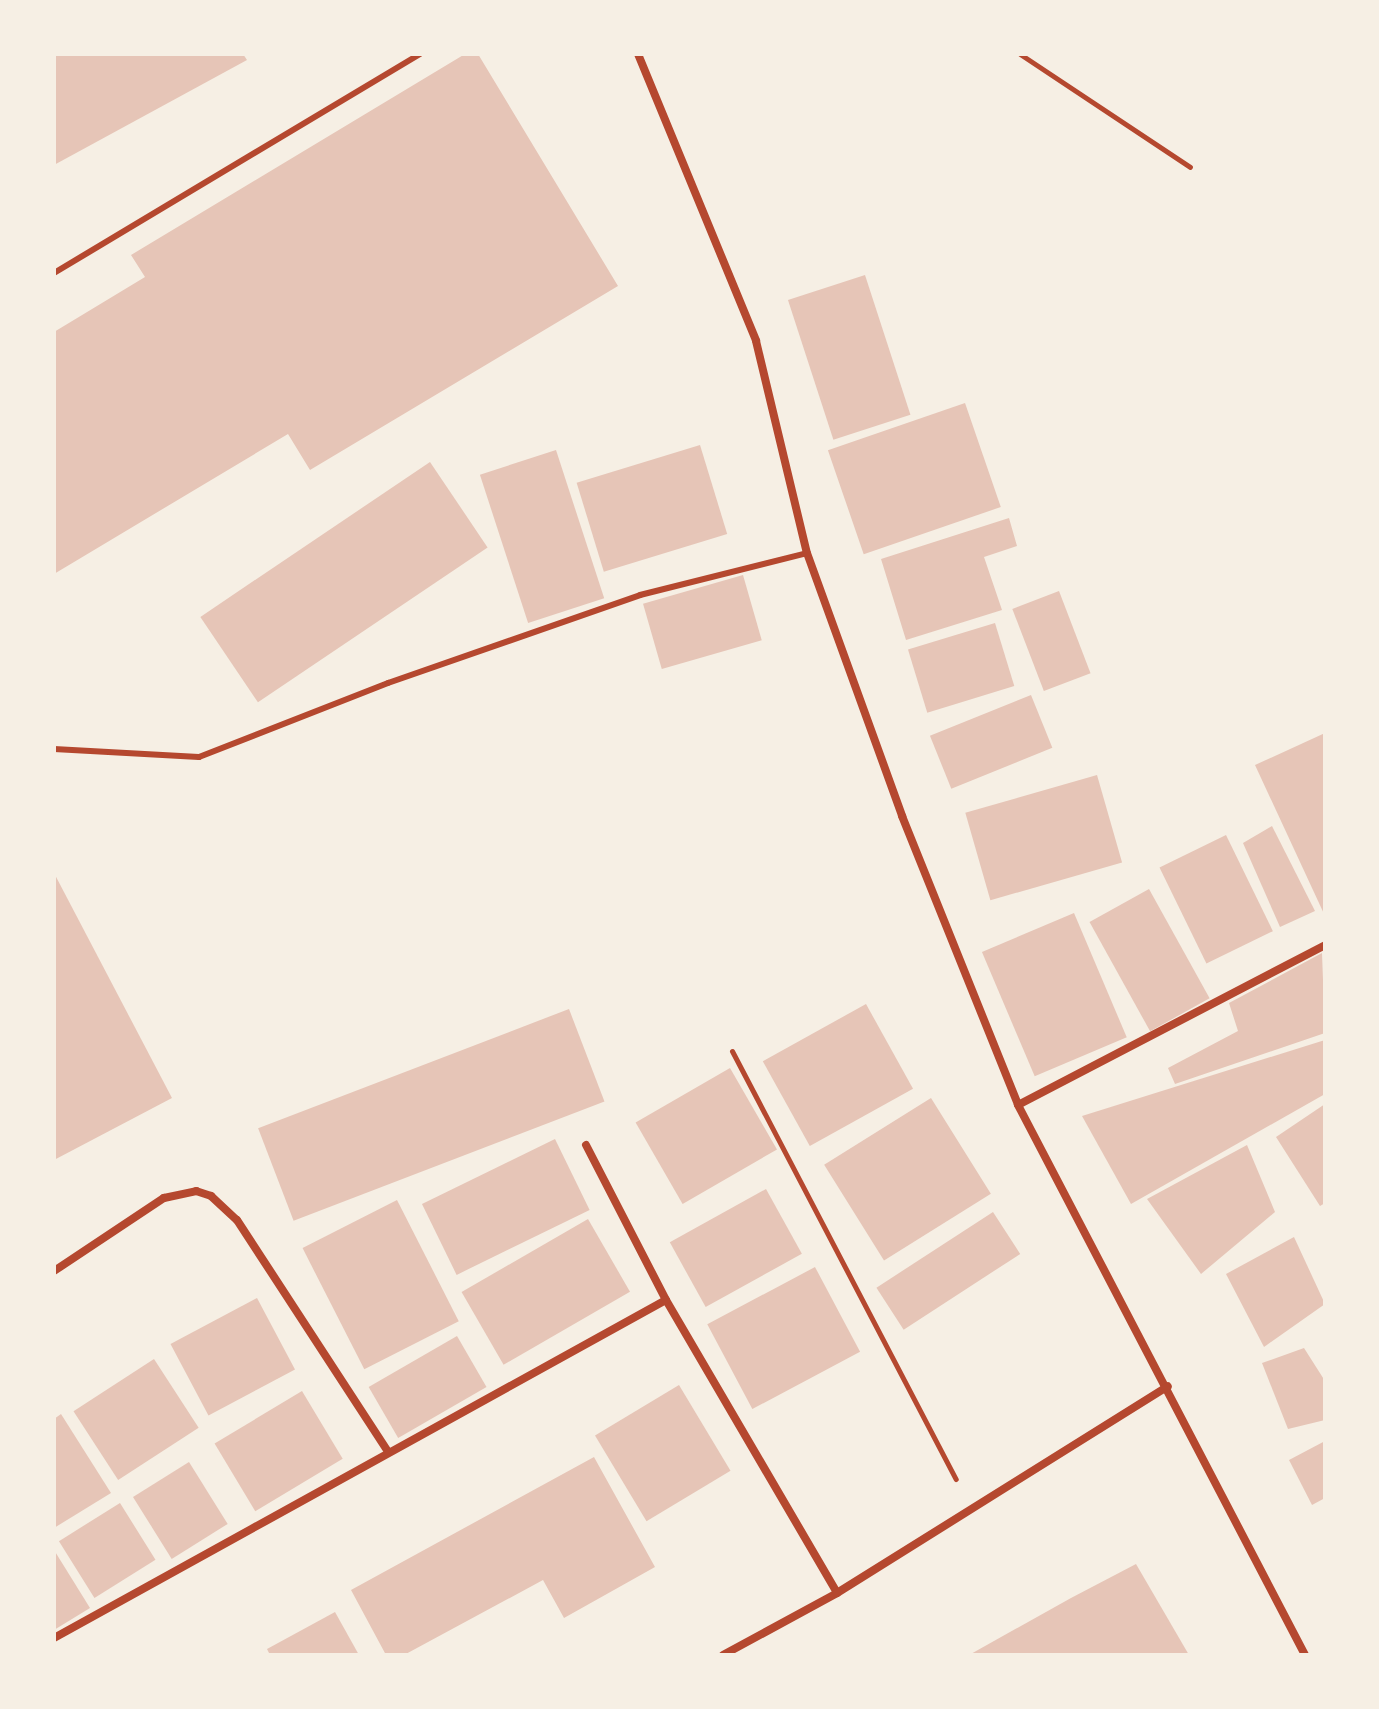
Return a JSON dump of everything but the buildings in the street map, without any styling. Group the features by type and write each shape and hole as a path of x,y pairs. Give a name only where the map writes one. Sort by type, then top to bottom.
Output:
{"street":[{"path":"638,54 756,341 807,553 902,816 1018,1105 1168,1386 1305,1655"},
{"path":"1018,1105 1325,945"},
{"path":"586,1145 666,1300 837,1593"},
{"path":"54,1271 164,1198 196,1191 211,1196 237,1220 387,1450"},
{"path":"54,1638 387,1450 666,1300"},
{"path":"723,1655 837,1593 1168,1386"}],"lane":[{"path":"54,273 420,54"},
{"path":"54,749 199,757 388,683 640,595 807,553"}],"path":[{"path":"1020,54 1190,167"},
{"path":"732,1051 970,1507"}]}
